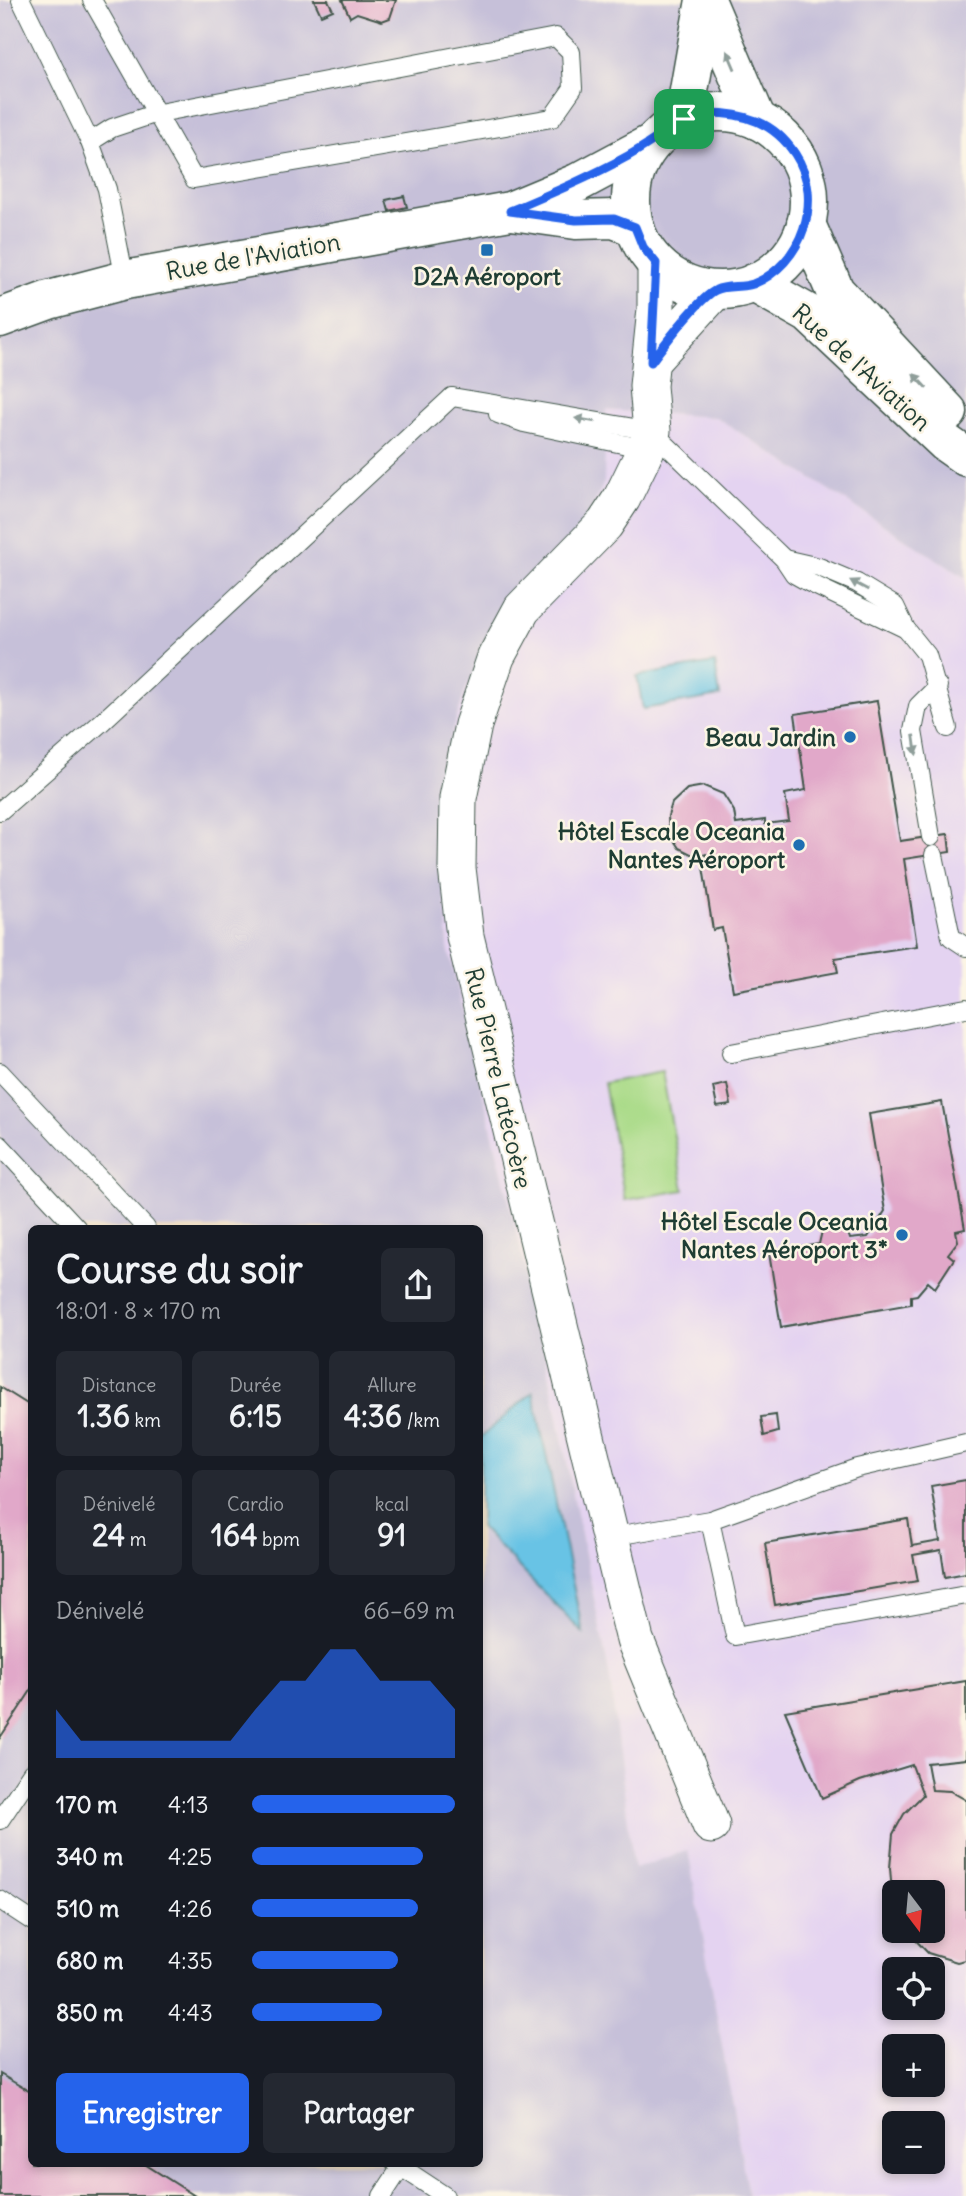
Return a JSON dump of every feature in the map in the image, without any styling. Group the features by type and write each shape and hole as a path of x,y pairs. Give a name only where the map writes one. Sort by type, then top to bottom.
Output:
{"main road":[{"path":"684,119 705,0"},
{"path":"705,0 757,120"},
{"path":"708,113 733,113 757,120 780,136 799,160 807,181 809,202 806,223 787,260 754,283 716,290 694,286 673,277 656,263 643,247 635,227 631,205 633,183 640,162 652,143 684,119 708,113"},
{"name":"Rue de l'Aviation","path":"0,318 49,300 125,280 510,211 577,183 652,143"},
{"name":"Rue de l'Aviation","path":"510,211 576,220 614,219 635,227"},
{"name":"Rue de l'Aviation","path":"806,223 835,291 966,432"},
{"name":"Rue de l'Aviation","path":"754,283 809,314 946,443 966,457"}],"street":[{"path":"649,440 648,386 656,263"},
{"path":"651,362 716,290"},
{"name":"Rue Pierre Latécoère","path":"649,440 622,498 604,524 574,558 543,586 507,634 473,725 458,798 457,868 465,936 635,1640 712,1825"}],"lane":[{"path":"21,0 90,142 107,190 125,280"},
{"path":"90,142 112,128 154,114 556,37 571,52 573,88 552,118 194,179 154,114 92,0"},
{"path":"0,811 124,702 452,397 524,423 649,440 784,559 794,574 906,629 920,644 938,686 948,728"},
{"path":"931,837 913,731 918,706 938,686"},
{"path":"934,855 951,937 966,947"},
{"path":"731,1052 966,1008"},
{"path":"0,1072 143,1225"},
{"path":"3,1156 74,1225"},
{"path":"609,1537 710,1520 857,1468 966,1443"},
{"path":"710,1520 734,1636 966,1595"},
{"path":"0,1819 28,1778"},
{"path":"0,1900 28,1918"},
{"path":"382,2196 397,2167"},
{"path":"401,2167 445,2196"}],"shaded area":[{"path":"0,0 966,0 966,578 716,417 606,410 604,482 584,526 467,685 451,736 441,832 448,948 542,1339 609,1674 634,1869 688,1850 748,2196 0,2196"},
{"path":"606,410 716,417 966,578 966,2196 748,2196 688,1851 634,1870 609,1674 542,1339 448,948 441,832 451,736 467,685 604,438"}],"green space":[{"path":"662,1072 684,1190 625,1200 604,1083"}],"water":[{"path":"715,663 720,696 643,709 637,676"},
{"path":"533,1392 583,1633 483,1530 483,1435"}],"building":[{"path":"314,0 328,0 333,10 321,15"},
{"path":"342,0 396,0 390,18 382,21 357,13 350,17"},
{"path":"404,196 407,207 389,211 386,200"},
{"name":"Hôtel Escale Oceania Nantes Aéroport","path":"877,701 900,841 948,834 950,852 904,859 917,946 835,958 838,972 733,991 722,928 713,930 703,867 707,866 706,854 697,857 679,848 669,833 668,816 672,803 687,789 704,786 723,794 734,811 736,824 765,820 765,824 789,821 785,794 806,790 795,714"},
{"path":"727,1084 731,1105 717,1107 713,1087"},
{"path":"942,1102 965,1229 956,1231 958,1241 948,1254 954,1259 935,1288 928,1282 917,1295 911,1296 911,1304 781,1327 769,1253 819,1244 822,1231 840,1228 848,1233 850,1239 868,1237 885,1211 869,1114"},
{"path":"0,1387 28,1404 28,1695 0,1738"},
{"path":"776,1415 778,1432 764,1436 761,1417"},
{"path":"966,1480 966,1573 945,1577 941,1550 913,1555 918,1581 775,1605 765,1543 908,1519 912,1546 940,1541 931,1486"},
{"path":"966,1681 966,1759 927,1763 932,1790 950,1791 966,1800 966,1960 957,1962 928,1953 918,1943 945,1943 945,1880 891,1880 893,1834 904,1814 923,1795 912,1765 860,1781 822,1798 785,1711"},
{"path":"0,2074 28,2091 28,2167 149,2167 195,2196 0,2196"}],"place":[{"name":"D2A Aéroport","path":"487,250"},
{"name":"Beau Jardin","path":"850,737"},
{"name":"Hôtel Escale Oceania Nantes Aéroport","path":"799,845"},
{"name":"Hôtel Escale Oceania Nantes Aéroport 3*","path":"902,1235"}],"route":[{"path":"708,113 733,113 757,120 774,130 799,160 807,181 809,202 806,223 787,260 754,283 716,290 651,362 652,329 656,309 656,263 643,247 635,227 614,219 576,220 510,211 577,183 652,143 684,119 708,113"}]}
